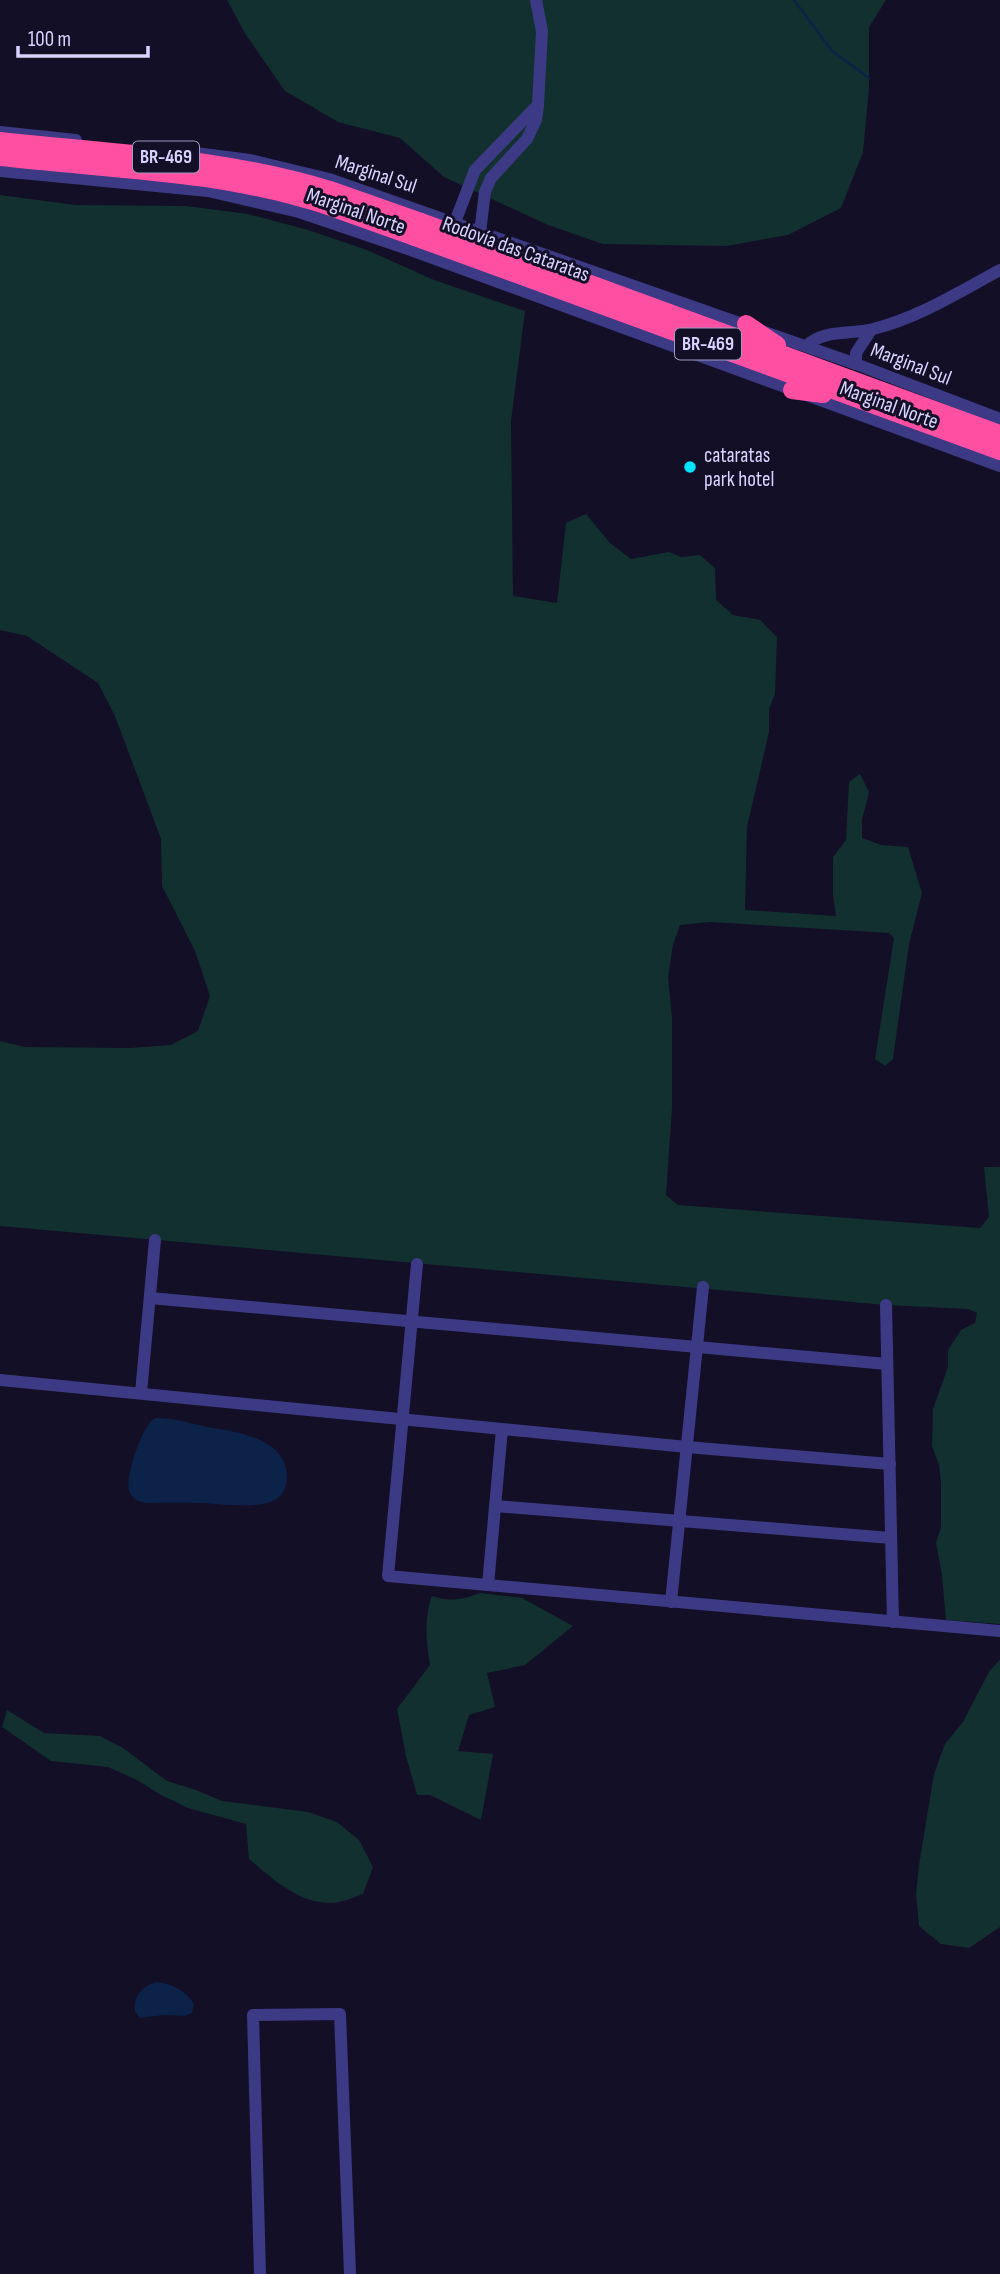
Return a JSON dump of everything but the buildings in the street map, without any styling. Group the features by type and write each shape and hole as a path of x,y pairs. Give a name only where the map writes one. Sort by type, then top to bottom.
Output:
{"highway":[{"name":"Rodovía das Cataratas","path":"0,141 212,162 261,171 327,198 418,229 803,354 1000,434"},
{"name":"Rodovía das Cataratas","path":"0,157 210,177 281,192 327,198"},
{"name":"Rodovía das Cataratas","path":"418,229 1000,451"},
{"path":"746,324 803,354"},
{"path":"792,390 856,398"}],"street":[{"path":"480,232 485,192 491,178 527,139 536,120 542,31 536,0"},
{"path":"455,222 475,170 538,105"},
{"name":"Marginal Sul","path":"0,132 222,155 297,170 407,204 746,324"},
{"name":"Marginal Norte","path":"0,171 220,193 277,205 391,243 1000,466"},
{"path":"336,224 350,186"},
{"path":"391,243 407,204"},
{"path":"803,354 816,337 871,330 919,314 1000,270"},
{"path":"856,364 856,354 871,330"},
{"name":"Marginal Sul","path":"803,354 856,364 1000,419"},
{"path":"141,1393 155,1240"},
{"path":"417,1264 388,1576 1000,1631"},
{"path":"671,1602 702,1287"},
{"path":"150,1298 887,1364"},
{"path":"886,1305 893,1622"},
{"path":"0,1380 687,1447 890,1464"},
{"path":"488,1586 502,1429"},
{"path":"495,1506 891,1538"},
{"path":"260,2274 253,2015 340,2014 350,2274"}],"green space":[{"path":"227,0 886,0 869,27 869,88 863,152 841,208 788,235 726,246 603,244 548,225 444,177 400,138 338,122 285,91 246,35"},
{"path":"0,195 75,205 186,206 248,214 367,250 434,280 525,311 511,421 513,596 557,603 566,523 586,514 610,543 631,559 669,552 681,557 700,555 715,568 716,600 733,615 760,620 777,637 775,694 769,709 769,732 747,827 745,910 836,916 833,857 846,840 849,782 860,774 869,792 862,820 862,838 881,845 908,847 922,893 909,944 893,1059 885,1066 875,1059 894,938 889,933 709,922 680,925 673,945 668,977 672,1018 672,1108 666,1195 678,1205 980,1228 989,1217 984,1167 1000,1167 1000,1624 946,1620 936,1543 941,1527 941,1483 939,1465 932,1446 933,1409 948,1367 948,1350 961,1330 975,1323 977,1313 968,1309 886,1305 0,1226 0,1041 25,1047 130,1048 171,1045 198,1031 210,996 195,951 162,886 161,839 115,716 98,683 27,636 0,630"},
{"path":"480,1593 522,1598 573,1626 525,1665 487,1673 495,1707 469,1715 458,1751 493,1754 481,1820 430,1795 417,1795 397,1709 430,1665 426,1630 432,1596 456,1599"},
{"path":"1000,1660 1000,1927 969,1948 941,1944 919,1926 916,1894 934,1774 945,1744 963,1722 990,1670"},
{"path":"7,1710 44,1733 100,1736 123,1748 167,1781 222,1801 308,1812 337,1822 359,1840 373,1867 363,1894 331,1903 319,1902 297,1894 249,1859 246,1824 188,1808 108,1767 51,1761 2,1727"}],"water":[{"path":"155,1418 232,1431 269,1445 285,1464 287,1480 282,1493 278,1498 258,1505 147,1503 136,1500 129,1491 128,1484 132,1464 145,1430"},
{"path":"157,1982 174,1986 187,1995 194,2004 192,2013 184,2016 140,2018 135,2011 137,1996 143,1989"}],"waterway":[{"path":"794,0 832,51 869,78"}],"place":[{"name":"cataratas park hotel","path":"690,467"}]}
